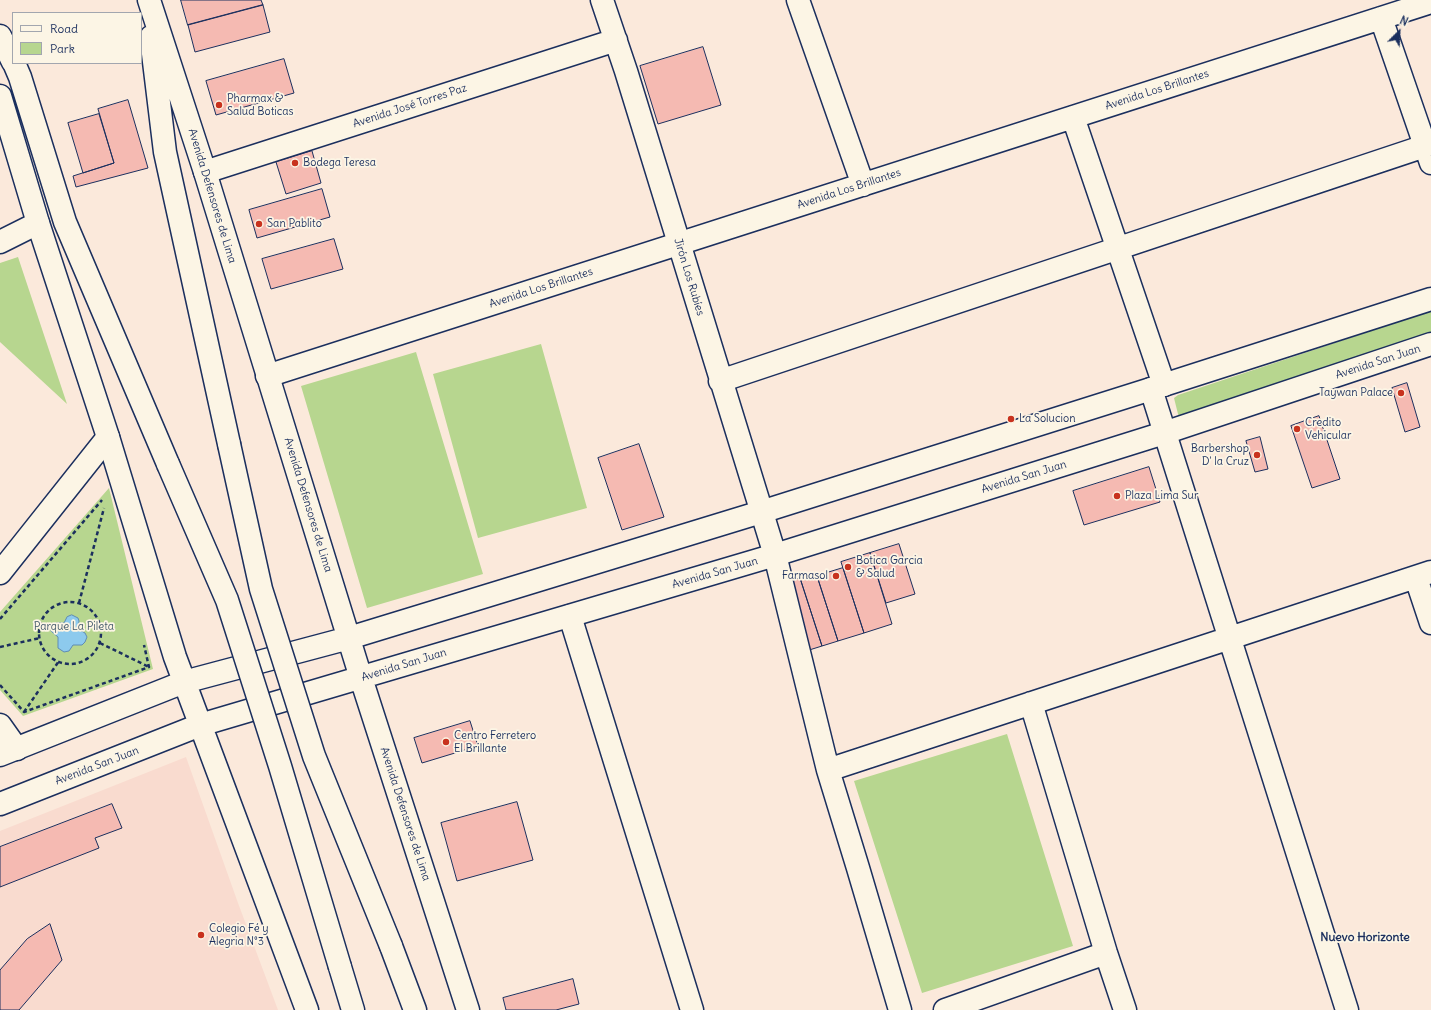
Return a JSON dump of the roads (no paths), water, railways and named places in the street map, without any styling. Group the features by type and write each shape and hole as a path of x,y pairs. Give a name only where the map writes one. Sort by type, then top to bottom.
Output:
{"main road":[{"name":"Avenida Defensores de Lima","path":"148,0 205,172 361,678 468,1010"},
{"path":"148,0 165,152 262,589 314,756 391,946 415,1010"},
{"name":"Jirón Los Rubíes","path":"602,0 616,40 774,555 828,770 900,1010"},
{"path":"798,0 863,184"},
{"name":"Avenida Los Brillantes","path":"267,376 1431,2"},
{"path":"720,380 1117,248 1429,151 1382,18"},
{"path":"0,36 12,60"},
{"name":"Avenida José Torres Paz","path":"205,172 616,40"},
{"path":"14,64 20,77 64,222 227,600 282,774 353,1010"},
{"path":"0,96 38,223 108,437 184,682 307,1010"},
{"path":"1072,117 1117,248 1157,387 1164,433 1229,638 1341,1008"},
{"path":"0,242 38,223"},
{"path":"0,725 8,752 184,682 349,638 761,512 1431,299"},
{"name":"Avenida San Juan","path":"0,804 200,726 774,555 1164,433 1431,344"},
{"path":"0,573 108,437"},
{"path":"828,770 1423,575 1431,623"},
{"path":"570,616 692,1010"},
{"path":"1031,703 1106,953 1125,1010"},
{"path":"945,1010 1106,953"}],"water":[{"path":"72,615 78,618 78,629 85,633 87,637 82,645 73,645 69,651 64,652 58,648 58,637 51,631 51,627 57,623 64,623 67,617"}],"place":[{"name":"Pharmax & Salud Boticas","path":"219,105"},
{"name":"Bodega Teresa","path":"295,163"},
{"name":"San Pablito","path":"259,224"},
{"name":"Taywan Palace","path":"1401,393"},
{"name":"La Solucion","path":"1011,419"},
{"name":"Credito Vehicular","path":"1297,429"},
{"name":"Barbershop D' la Cruz","path":"1257,455"},
{"name":"Plaza Lima Sur","path":"1117,496"},
{"name":"Botica Garcia & Salud","path":"848,567"},
{"name":"Farmasol","path":"836,576"},
{"name":"Centro Ferretero El Brillante","path":"446,742"},
{"name":"Colegio Fé y Alegria N°3","path":"201,935"}],"district":[{"name":"Nuevo Horizonte","path":"1365,938"}],"park label":[{"name":"Parque La Pileta","path":"74,627"}]}
